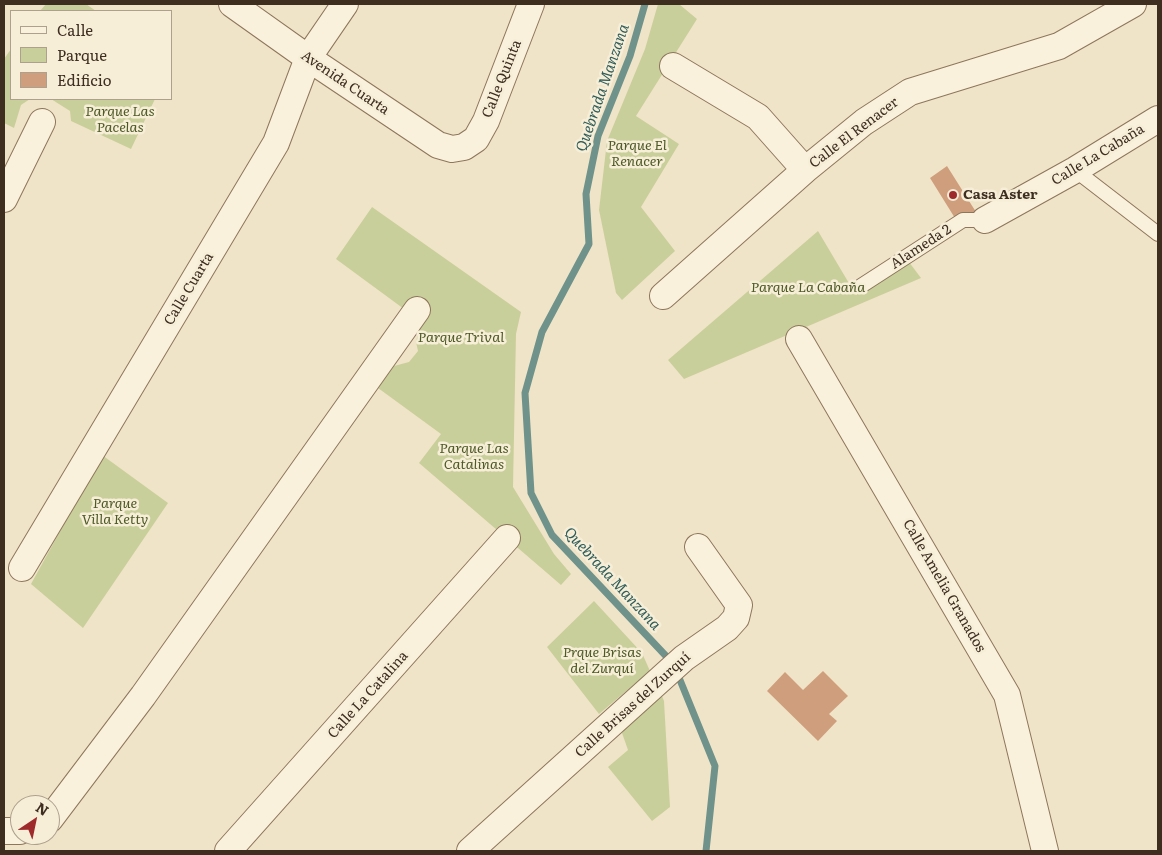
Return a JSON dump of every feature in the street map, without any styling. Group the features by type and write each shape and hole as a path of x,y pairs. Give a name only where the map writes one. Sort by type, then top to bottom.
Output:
{"street":[{"name":"Avenida Cuarta","path":"232,4 308,58 438,145 452,149 464,147"},
{"name":"Calle Cuarta","path":"22,568 276,143 308,58 345,4"},
{"name":"Calle Quinta","path":"464,147 476,139 486,120 531,4"},
{"name":"Calle El Renacer","path":"663,296 805,170 864,122 910,92 1059,46 1133,4"},
{"path":"673,66 758,118 805,170"},
{"name":"Calle La Cabaña","path":"985,220 1075,170 1158,119"},
{"path":"4,199 42,122"},
{"path":"60,806 144,696 418,310"},
{"name":"Calle Amelia Granados","path":"800,339 1007,695 1045,851"},
{"name":"Calle La Catalina","path":"228,851 507,538"},
{"name":"Calle Brisas del Zurquí","path":"470,851 684,658 727,628 736,618 739,605 698,547"}],"lane":[{"path":"1075,170 1158,234"},
{"name":"Alameda 2","path":"860,286 963,220 985,220"}],"green space":[{"path":"46,4 86,4 95,10 41,10"},
{"name":"Parque El Renacer","path":"658,4 679,4 697,19 636,116 679,144 641,207 675,251 622,300 616,293 599,210 607,141 645,49"},
{"path":"10,50 10,100 28,100 21,105 14,128 4,123 4,59"},
{"name":"Parque Las Pacelas","path":"53,100 155,100 131,149 71,121 70,111"},
{"name":"Parque Trival","path":"372,207 521,312 516,334 513,487 554,554 571,574 561,585 419,463 441,434 378,388 394,366 409,362 418,351 416,342 421,321 430,309 413,297 404,309 336,259"},
{"name":"Parque La Cabaña","path":"818,231 856,295 909,262 921,278 684,379 668,360"},
{"name":"Parque Villa Ketty","path":"102,455 168,503 83,628 31,584"},
{"name":"Prque Brisas del Zurquí","path":"594,601 642,653 650,671 599,714 547,647"},
{"name":"Prque Brisas del Zurquí","path":"660,691 664,701 670,807 652,821 608,767 628,750 622,733 627,721"}],"building":[{"name":"Casa Aster","path":"947,166 976,212 958,223 930,178"},
{"path":"823,671 848,696 829,714 837,721 818,741 767,691 785,672 803,690"}],"waterway":[{"name":"Quebrada Manzana","path":"645,4 630,56 598,136 586,194 589,244 542,332 525,393 531,493 552,535 666,656"},
{"name":"Quebrada Manzana","path":"680,680 715,766 706,851"}],"place":[{"name":"Casa Aster","path":"953,195"}],"park label":[{"name":"Parque Las Catalinas","path":"474,458"}]}
